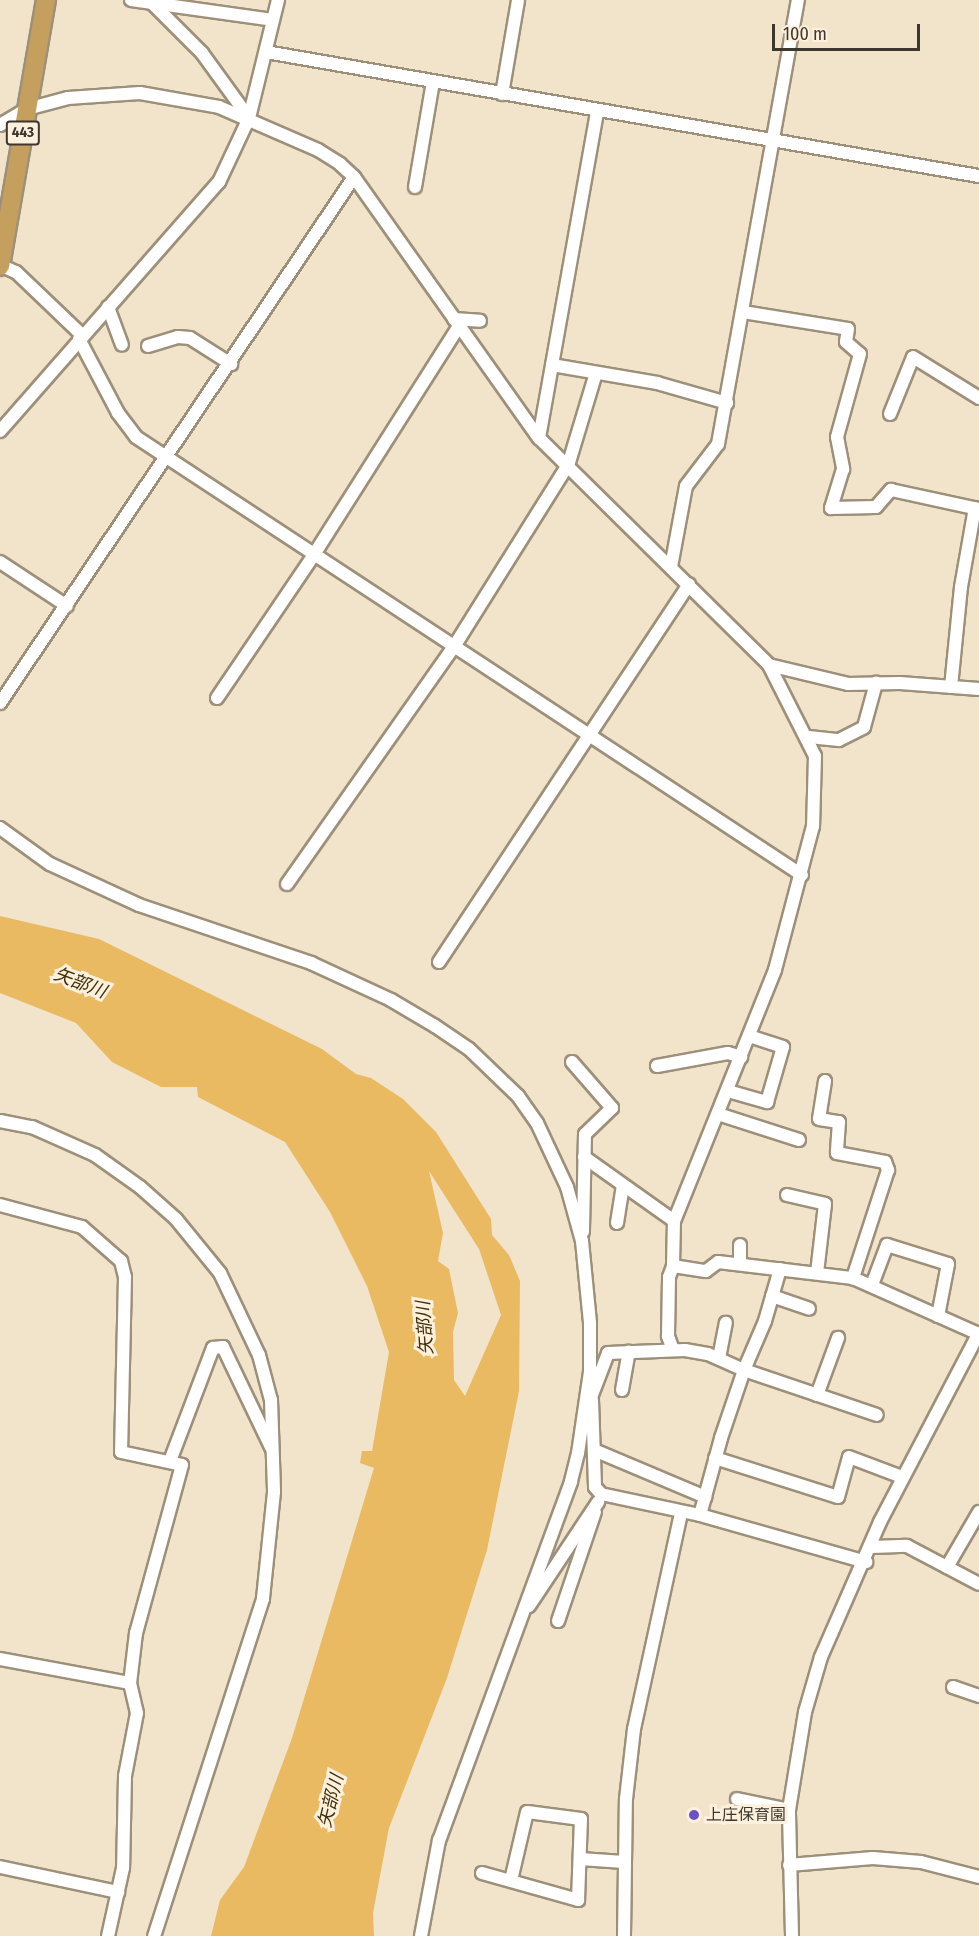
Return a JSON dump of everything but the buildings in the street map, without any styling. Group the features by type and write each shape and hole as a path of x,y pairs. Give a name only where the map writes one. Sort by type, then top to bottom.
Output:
{"highway":[{"name":"443","path":"0,262 37,0"},
{"name":"443","path":"0,210 46,0"}],"street":[{"path":"131,0 273,20"},
{"path":"0,431 212,192 249,118 278,0"},
{"path":"501,94 518,0"},
{"path":"671,567 686,486 718,444 798,0"},
{"path":"151,2 202,53 249,118"},
{"path":"266,52 979,176"},
{"path":"415,187 433,82"},
{"path":"0,125 22,113 90,95 140,93 219,108 249,118 318,150 354,177 539,438 566,469 689,584 769,665 809,737 815,756 816,807 802,875 775,970 674,1221 673,1266 669,1277 668,1336 673,1350"},
{"path":"539,438 597,111"},
{"path":"0,703 168,458 354,177"},
{"path":"0,262 16,272 81,338 126,427 168,458 802,875"},
{"path":"108,307 122,345"},
{"path":"743,312 848,329 846,342 860,354 837,437 843,469 831,508 876,507 891,490 977,508 961,587 951,687"},
{"path":"456,322 480,321"},
{"path":"217,698 315,553 456,322"},
{"path":"148,346 178,337 190,338 231,364"},
{"path":"890,414 913,357 979,398"},
{"path":"552,365 657,383 727,403"},
{"path":"287,884 454,645 566,469 596,373"},
{"path":"0,562 67,606"},
{"path":"439,962 689,584"},
{"path":"769,665 848,684 876,683 979,689"},
{"path":"809,737 839,740 864,727 876,683"},
{"path":"0,828 50,864 140,905 266,946 355,982 435,1026 469,1049 495,1071 530,1111 567,1187 582,1241"},
{"path":"728,1091 767,1102 783,1047 749,1036"},
{"path":"657,1066 728,1053 741,1057"},
{"path":"558,1621 600,1498 595,1487 590,1400 590,1323 582,1241 584,1157 585,1134 612,1108 572,1062"},
{"path":"825,1081 819,1119 839,1122 837,1153 885,1162 888,1170 853,1278"},
{"path":"718,1114 799,1140"},
{"path":"0,1121 39,1129 95,1155 146,1192 191,1236 220,1273 259,1355 271,1400 273,1522 254,1635 154,1936"},
{"path":"584,1157 674,1221"},
{"path":"617,1222 623,1185"},
{"path":"787,1195 825,1204 817,1273"},
{"path":"0,1205 82,1227 121,1261 125,1276 121,1452 182,1465 136,1633 129,1683 137,1713 125,1776 123,1868 108,1936"},
{"path":"740,1245 740,1264"},
{"path":"872,1286 886,1245 948,1264 938,1316"},
{"path":"673,1266 706,1270 718,1262 853,1278 979,1334 902,1477 866,1562 821,1657 805,1712 789,1810 792,1936"},
{"path":"700,1515 715,1458 780,1269"},
{"path":"772,1296 810,1309"},
{"path":"719,1358 726,1323"},
{"path":"817,1395 838,1338"},
{"path":"170,1461 213,1348 223,1347 273,1451"},
{"path":"421,1936 439,1840 571,1482 590,1400 608,1353 673,1350 719,1358 744,1370 877,1414"},
{"path":"622,1390 629,1352"},
{"path":"594,1450 705,1497"},
{"path":"715,1458 838,1497 849,1457 902,1477"},
{"path":"520,1617 600,1498"},
{"path":"600,1498 700,1515 866,1562"},
{"path":"624,1936 626,1798 634,1729 681,1512"},
{"path":"947,1567 979,1512"},
{"path":"872,1547 907,1546 979,1584"},
{"path":"0,1659 129,1683"},
{"path":"953,1687 979,1696"},
{"path":"736,1799 789,1810"},
{"path":"483,1873 578,1900 581,1819 527,1812 510,1880"},
{"path":"580,1858 624,1862"},
{"path":"789,1865 873,1858 921,1862 979,1877"},
{"path":"0,1867 118,1892"}],"water":[{"name":"矢部川","path":"0,916 99,939 322,1049 356,1074 371,1078 403,1099 436,1132 491,1219 492,1235 509,1255 520,1281 519,1391 487,1550 447,1678 389,1828 373,1913 374,1936 211,1936 220,1900 244,1867 292,1738 374,1468 360,1463 362,1451 372,1451 389,1352 367,1286 330,1212 285,1142 198,1097 197,1087 161,1087 112,1062 76,1023 0,993","holes":["429,1171 479,1249 501,1315 465,1396 454,1380 453,1332 458,1313 449,1269 438,1261 443,1233"]}],"place":[{"name":"上庄保育園","path":"694,1815"}]}
